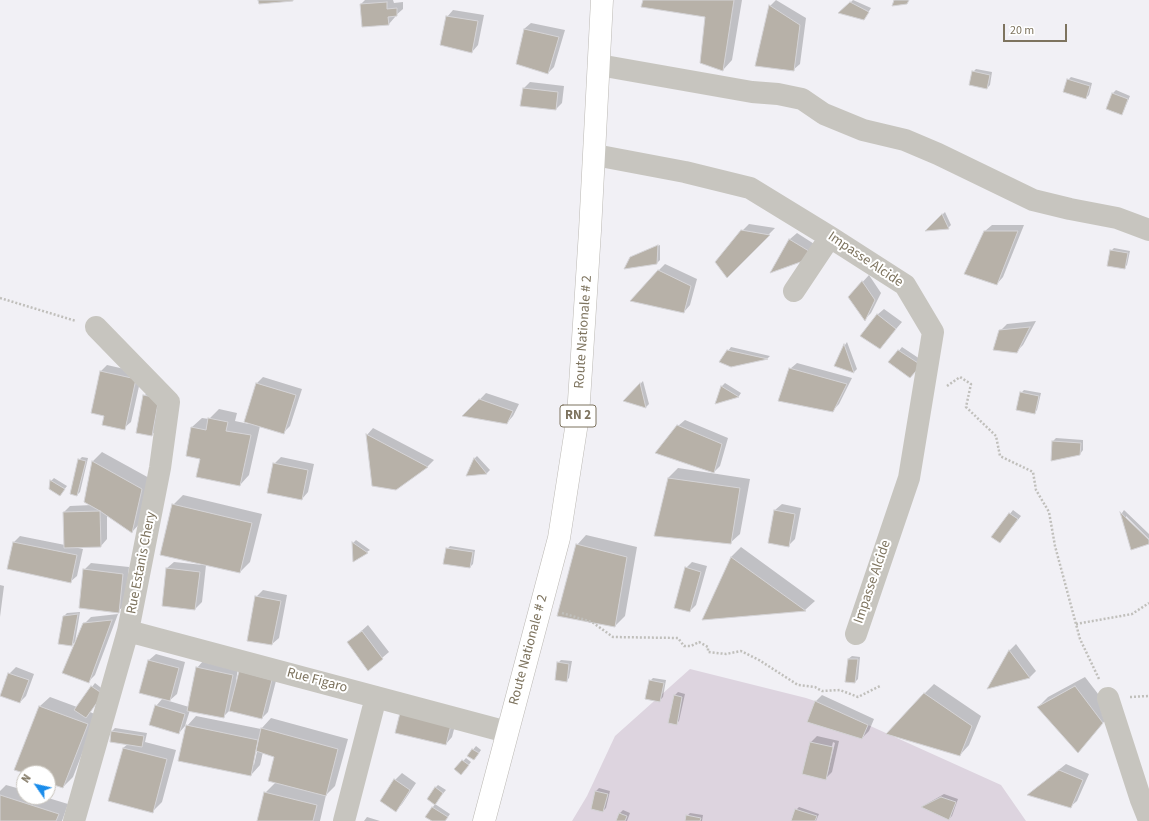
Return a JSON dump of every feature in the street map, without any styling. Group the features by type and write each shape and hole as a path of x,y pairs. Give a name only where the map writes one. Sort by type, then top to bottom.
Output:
{"main road":[{"name":"Route Nationale # 2","path":"484,821 559,538 578,416 595,155 602,0"}],"street":[{"path":"599,65 752,92 778,94 802,99 824,114 863,130 905,140 938,154 1033,200 1117,218 1149,230"},
{"name":"Impasse Alcide","path":"595,155 685,172 750,188 905,285 933,332 909,478 856,634"},
{"path":"794,291 830,237"},
{"name":"Rue Estanis Chery","path":"74,821 128,631 160,468 168,402 96,327"},
{"name":"Rue Figaro","path":"128,631 507,732"},
{"path":"344,821 376,697"},
{"path":"1108,698 1141,800 1149,820"}],"path":[{"path":"0,298 96,327"},
{"path":"925,379 947,386 960,377 971,384 966,407 996,436 1000,456 1033,472 1036,490 1049,512 1055,546 1080,639 1108,698"},
{"path":"1076,624 1132,614 1149,603"},
{"path":"540,607 592,622 614,637 678,638 684,646 691,646 699,642 708,648 708,652 726,654 741,651 759,660 798,685 815,687 822,691 840,690 858,697 880,686"}],"shaded area":[{"path":"690,669 815,701 1001,785 1026,821 572,821 587,796 615,736"}],"building":[{"path":"258,0 293,0 293,1 259,4"},
{"path":"643,0 734,0 723,71 700,63 705,17 641,7"},
{"path":"894,0 909,0 907,4 892,6"},
{"path":"387,2 387,9 397,8 397,16 388,17 389,25 362,27 360,4"},
{"path":"850,2 869,12 864,20 838,13"},
{"path":"769,5 800,25 794,71 755,66"},
{"path":"446,16 478,21 472,53 440,45"},
{"path":"524,29 559,37 548,74 516,64"},
{"path":"972,71 990,75 987,89 969,85"},
{"path":"1067,79 1090,86 1086,99 1063,92"},
{"path":"523,88 558,92 556,110 520,106"},
{"path":"1112,93 1128,99 1122,115 1106,109"},
{"path":"942,214 949,229 925,231"},
{"path":"741,230 770,235 727,278 715,262"},
{"path":"984,231 1018,231 997,285 964,274"},
{"path":"789,239 817,256 770,273"},
{"path":"658,245 657,264 624,269 630,257"},
{"path":"1110,250 1128,253 1125,269 1107,266"},
{"path":"658,270 691,286 684,313 630,301"},
{"path":"862,281 875,300 865,321 848,297"},
{"path":"877,314 896,329 880,349 860,336"},
{"path":"1030,327 1017,353 993,350 999,330"},
{"path":"844,344 854,373 834,366"},
{"path":"727,350 768,359 731,367 719,362"},
{"path":"898,350 921,365 910,378 888,362"},
{"path":"789,368 847,384 833,412 778,401"},
{"path":"100,371 136,379 125,430 102,425 104,416 91,413"},
{"path":"256,383 296,395 284,434 244,422"},
{"path":"640,383 646,408 623,401"},
{"path":"721,386 739,397 715,404"},
{"path":"1020,392 1039,396 1035,414 1016,410"},
{"path":"143,395 159,398 152,436 136,433"},
{"path":"479,399 513,411 507,424 462,416"},
{"path":"208,418 228,422 226,431 251,435 240,486 196,477 200,459 186,456 191,427 206,430"},
{"path":"677,425 722,444 714,473 655,453"},
{"path":"366,434 428,467 396,490 372,486"},
{"path":"1052,441 1081,443 1080,455 1051,461"},
{"path":"474,458 487,474 466,476"},
{"path":"78,459 86,461 77,496 70,494"},
{"path":"92,461 142,489 132,533 84,502"},
{"path":"273,463 308,470 302,500 267,493"},
{"path":"668,478 740,488 731,544 654,536"},
{"path":"50,480 65,489 60,496 49,489"},
{"path":"172,504 252,523 240,573 160,555"},
{"path":"774,510 795,514 789,547 768,543"},
{"path":"100,511 101,547 64,548 63,512"},
{"path":"1120,512 1149,540 1149,544 1131,550"},
{"path":"1009,513 1018,519 1000,543 991,537"},
{"path":"13,542 77,555 71,583 7,569"},
{"path":"352,542 368,553 353,562"},
{"path":"576,544 627,557 615,627 557,616"},
{"path":"446,548 473,552 470,568 443,564"},
{"path":"731,557 806,611 702,620"},
{"path":"685,567 701,572 690,612 674,608"},
{"path":"166,568 200,572 195,610 162,606"},
{"path":"83,569 123,574 119,613 79,608"},
{"path":"255,596 281,601 272,645 247,641"},
{"path":"78,614 72,646 58,644 63,616"},
{"path":"112,620 89,683 62,673 83,623"},
{"path":"362,631 383,659 368,671 347,642"},
{"path":"1009,650 1030,678 987,689"},
{"path":"848,659 858,659 855,683 845,682"},
{"path":"148,660 179,668 170,701 139,693"},
{"path":"557,662 569,664 567,682 555,680"},
{"path":"196,667 233,675 224,718 187,711"},
{"path":"239,671 272,680 262,719 229,711"},
{"path":"8,673 29,680 20,703 0,696"},
{"path":"649,680 664,683 660,702 645,699"},
{"path":"91,686 103,694 86,718 74,710"},
{"path":"1075,686 1103,723 1078,753 1037,707"},
{"path":"924,693 972,726 960,756 886,734"},
{"path":"674,695 682,697 677,725 668,723"},
{"path":"815,701 868,725 862,739 807,722"},
{"path":"155,705 185,714 179,734 149,725"},
{"path":"39,706 88,724 63,788 56,786 56,765 16,765 16,771 14,770"},
{"path":"401,709 452,721 446,745 395,733"},
{"path":"186,725 258,740 251,776 178,761"},
{"path":"261,728 338,749 326,796 268,781 274,757 256,751"},
{"path":"111,731 144,736 142,747 110,742"},
{"path":"810,742 833,747 826,780 802,774"},
{"path":"123,748 167,759 153,813 108,801"},
{"path":"472,749 479,753 474,760 467,756"},
{"path":"462,760 469,765 461,775 454,769"},
{"path":"1059,770 1083,780 1071,808 1027,795"},
{"path":"394,779 410,790 396,812 380,801"},
{"path":"435,787 443,793 435,805 427,799"},
{"path":"595,791 608,794 603,812 591,809"},
{"path":"264,792 317,805 313,821 257,821"},
{"path":"0,795 16,800 16,805 31,805 59,814 56,821 0,821"},
{"path":"941,797 956,802 949,820 921,807"},
{"path":"432,807 448,817 445,821 432,821 425,817"},
{"path":"795,809 817,816 815,821 791,821"},
{"path":"619,813 627,816 625,821 616,821"},
{"path":"686,815 701,818 700,821 685,821"}]}
